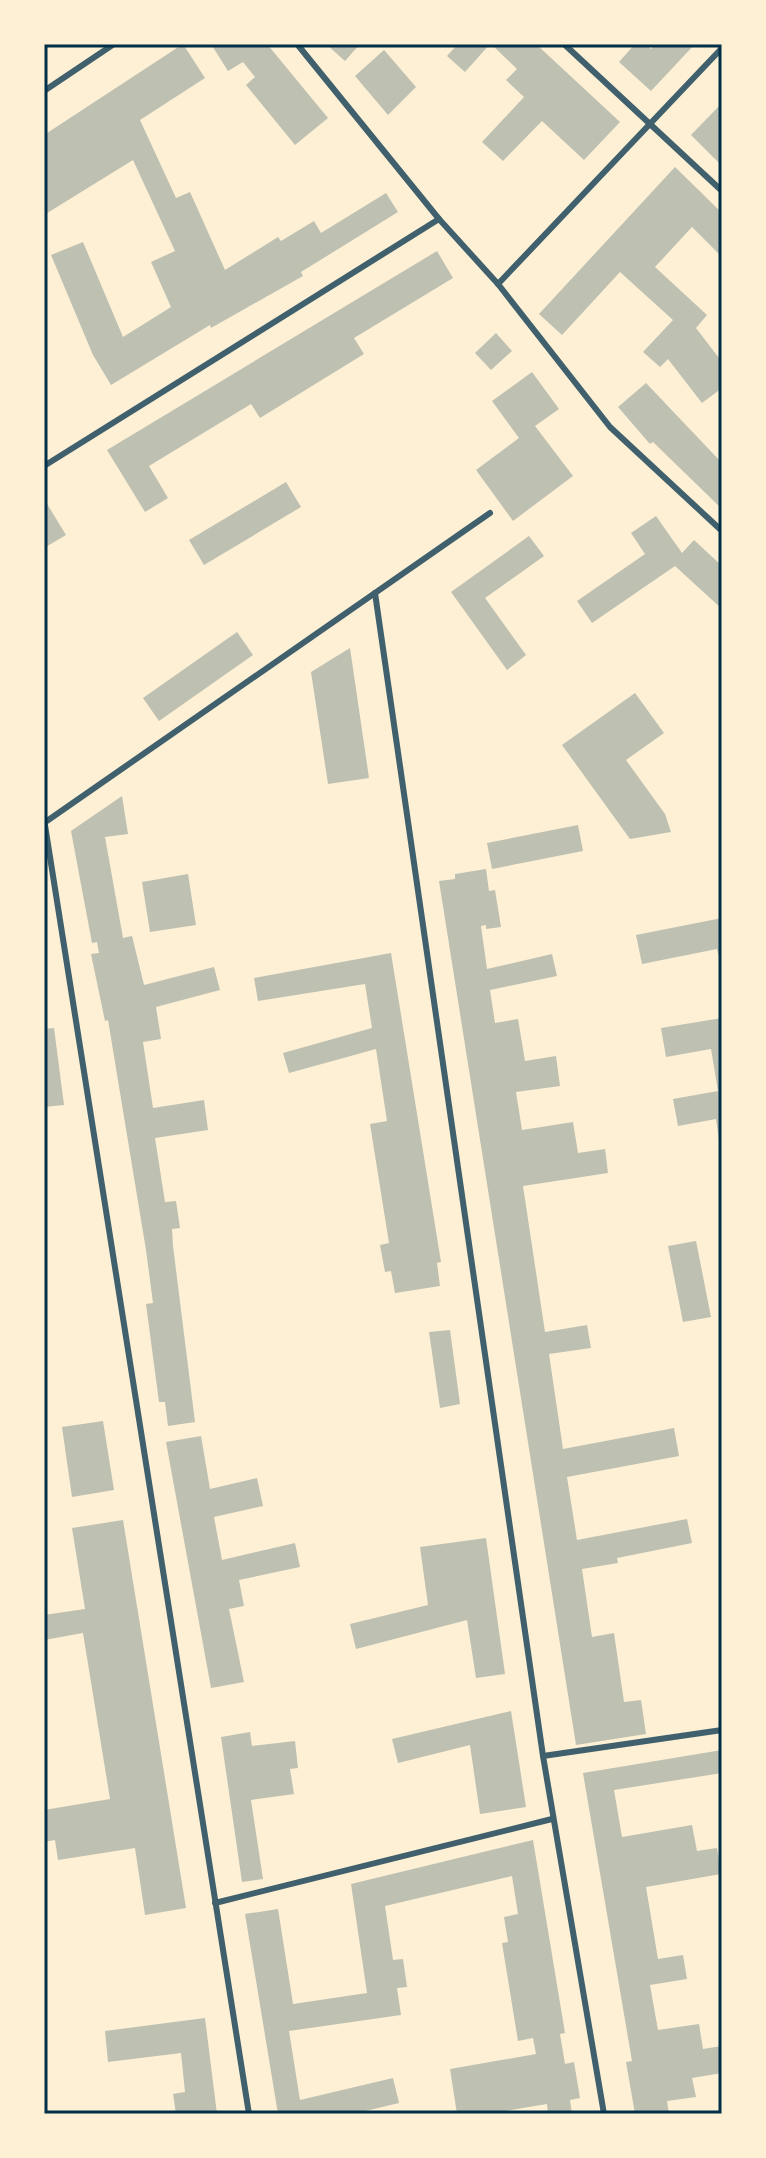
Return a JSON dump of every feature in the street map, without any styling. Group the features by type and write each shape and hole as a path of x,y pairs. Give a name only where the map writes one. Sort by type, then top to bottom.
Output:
{"lane":[{"path":"44,91 114,44"},
{"path":"297,44 439,219 498,284 610,427 722,531"},
{"path":"564,44 722,191"},
{"path":"498,284 722,48"},
{"path":"44,466 439,219"},
{"path":"249,2114 45,821 490,513"},
{"path":"375,593 552,1819 604,2114"},
{"path":"543,1756 722,1730"},
{"path":"215,1903 552,1819"}],"building":[{"path":"183,44 205,78 140,120 176,198 190,192 225,270 278,237 281,241 314,221 321,233 386,193 398,212 301,272 303,276 211,328 210,325 111,385 93,355 51,255 83,242 123,337 171,307 151,262 175,251 133,160 44,215 44,135"},
{"path":"211,44 267,44 328,118 295,145 246,85 255,77 243,62 228,71"},
{"path":"326,44 360,44 345,61"},
{"path":"458,44 490,44 465,72 447,56"},
{"path":"491,44 536,44 620,122 584,160 542,121 503,161 482,142 524,97 506,80 517,69"},
{"path":"635,44 646,44 651,49 655,44 695,44 651,91 619,62"},
{"path":"384,50 416,87 388,115 355,76"},
{"path":"722,103 722,166 691,135"},
{"path":"675,167 722,213 722,257 692,227 655,267 707,315 696,328 722,362 722,388 702,403 668,359 660,367 643,352 673,320 620,272 562,335 539,314"},
{"path":"437,251 453,278 354,338 364,354 260,418 251,404 149,466 168,498 145,512 107,450"},
{"path":"496,333 512,351 491,370 475,353"},
{"path":"532,372 559,409 535,426 573,476 513,521 476,470 519,438 492,401"},
{"path":"646,383 722,463 722,509 653,442 650,444 618,407"},
{"path":"286,482 301,507 204,565 189,540"},
{"path":"44,499 66,535 44,548"},
{"path":"656,516 682,553 694,540 722,566 722,609 675,566 592,623 577,601 645,554 631,533"},
{"path":"529,536 544,556 485,598 526,655 507,670 451,592"},
{"path":"237,632 253,655 159,721 143,698"},
{"path":"350,648 369,778 328,784 311,672"},
{"path":"635,693 664,733 626,760 665,814 671,832 630,839 562,745"},
{"path":"122,796 128,834 105,837 123,938 132,936 144,985 214,967 220,990 156,1007 161,1039 143,1042 153,1108 204,1100 208,1130 155,1138 165,1202 176,1201 180,1228 172,1229 173,1246 195,1422 168,1426 165,1402 159,1402 146,1304 153,1303 146,1250 108,1020 105,1021 91,954 99,953 97,942 92,943 71,831"},
{"path":"578,825 583,851 492,869 487,843"},
{"path":"486,869 489,891 495,890 501,927 486,929 486,925 481,926 487,969 552,954 557,976 490,990 495,1023 518,1019 525,1061 556,1056 560,1086 516,1092 522,1130 573,1122 578,1153 605,1149 608,1173 523,1186 545,1332 587,1325 591,1348 549,1354 563,1449 674,1428 679,1456 567,1477 577,1540 687,1519 692,1543 617,1558 618,1563 582,1569 592,1637 614,1633 624,1702 641,1700 646,1734 576,1745 439,881 455,879 455,874"},
{"path":"188,874 196,925 150,932 142,882"},
{"path":"722,918 722,967 717,949 642,964 636,935"},
{"path":"391,953 441,1262 437,1263 440,1286 395,1293 391,1271 385,1272 380,1245 389,1243 370,1124 387,1121 376,1049 289,1073 283,1053 372,1028 365,984 258,1001 254,978"},
{"path":"722,1018 720,1146 716,1119 678,1126 673,1099 718,1091 711,1049 666,1057 661,1028"},
{"path":"54,1028 64,1105 44,1107 44,1029"},
{"path":"696,1241 711,1317 683,1322 668,1246"},
{"path":"450,1330 460,1404 440,1408 429,1332"},
{"path":"103,1421 114,1490 72,1497 62,1427"},
{"path":"201,1436 210,1489 257,1478 263,1506 214,1517 222,1560 295,1543 300,1567 239,1580 244,1606 229,1609 244,1682 211,1688 166,1442"},
{"path":"123,1520 186,1908 145,1915 135,1848 58,1860 55,1840 44,1842 44,1810 110,1799 83,1633 44,1640 44,1615 85,1609 72,1528"},
{"path":"486,1538 505,1674 476,1678 467,1620 356,1649 350,1624 428,1605 420,1547"},
{"path":"511,1711 526,1807 480,1814 470,1745 398,1763 392,1739"},
{"path":"250,1732 252,1746 295,1741 298,1768 290,1769 294,1794 251,1800 263,1879 242,1882 221,1737"},
{"path":"722,1750 722,1773 614,1790 622,1837 692,1825 697,1851 717,1848 721,1874 646,1887 658,1959 683,1955 687,1979 650,1985 658,2030 699,2024 703,2049 722,2046 722,2073 692,2078 696,2097 667,2101 669,2114 635,2114 626,2062 632,2061 583,1773"},
{"path":"533,1840 565,2033 560,2034 565,2064 574,2062 580,2098 570,2100 572,2114 548,2114 547,2104 488,2114 457,2114 450,2069 536,2054 533,2038 518,2041 502,1943 508,1942 504,1917 518,1914 512,1876 385,1906 393,1960 403,1959 407,1987 397,1988 401,2015 289,2031 300,2100 393,2078 399,2103 353,2114 278,2114 245,1914 278,1909 293,2004 367,1993 351,1884"},
{"path":"205,2018 217,2114 176,2114 173,2094 185,2092 181,2053 108,2062 105,2031"}]}
